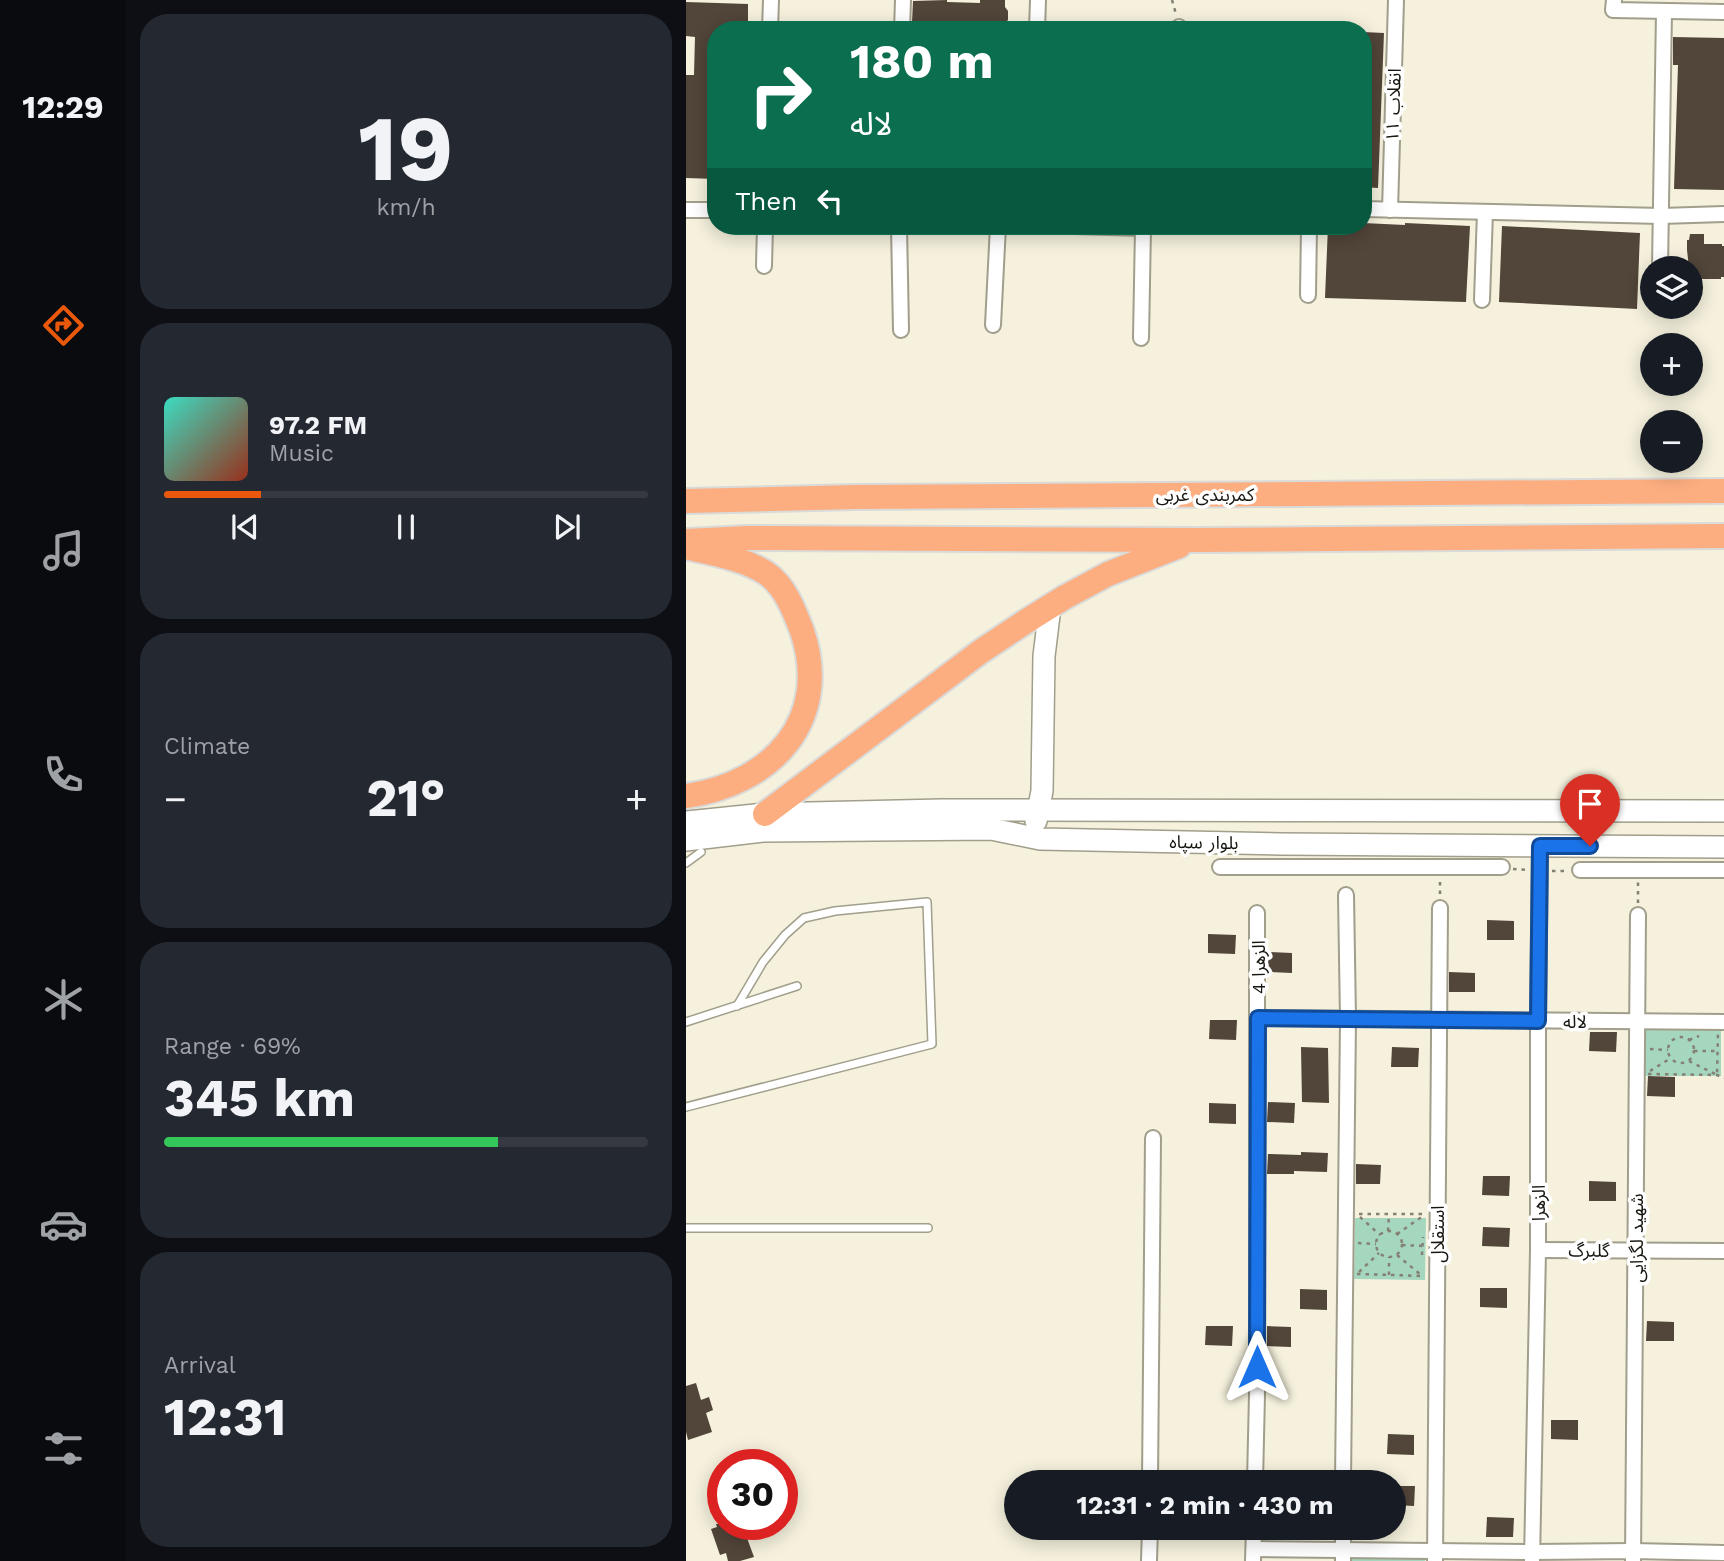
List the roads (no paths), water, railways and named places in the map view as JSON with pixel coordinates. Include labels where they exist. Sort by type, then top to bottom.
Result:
[{"type":"highway","name":"کمربندی غربی","points":[[686,501],[870,497],[1724,491]]},
{"type":"highway","points":[[686,541],[747,538],[1197,540],[1724,536]]},
{"type":"highway","points":[[750,822],[980,652],[1049,607],[1108,574],[1197,540]]},
{"type":"highway","points":[[686,547],[747,564],[766,573],[778,584],[796,614],[804,637],[810,686],[807,707],[800,724],[788,743],[773,758],[725,787],[686,796]]},
{"type":"main road","points":[[1033,839],[1042,791],[1044,656],[1049,607]]},
{"type":"main road","name":"بلوار سپاه","points":[[686,822],[750,822],[942,810],[1724,811]]},
{"type":"main road","name":"بلوار سپاه","points":[[694,846],[750,822],[776,831],[991,829],[1033,839],[1724,847]]},
{"type":"street","points":[[770,21],[771,0]]},
{"type":"street","points":[[902,21],[903,0]]},
{"type":"street","points":[[1037,21],[1038,0]]},
{"type":"street","name":"انقلاب ۱۱","points":[[1390,210],[1396,0]]},
{"type":"street","points":[[1614,5],[1664,11],[1724,12]]},
{"type":"street","points":[[1660,256],[1664,11]]},
{"type":"street","points":[[1372,209],[1661,216],[1724,214]]},
{"type":"street","points":[[686,210],[707,210]]},
{"type":"street","points":[[1482,300],[1485,212]]},
{"type":"street","points":[[764,266],[765,235]]},
{"type":"street","points":[[900,235],[901,330]]},
{"type":"street","points":[[993,325],[998,235]]},
{"type":"street","points":[[1141,338],[1144,235]]},
{"type":"street","points":[[1308,295],[1309,235]]},
{"type":"street","points":[[1390,867],[1391,844]]},
{"type":"street","name":"الزهرا","points":[[1532,1556],[1538,1250],[1540,846]]},
{"type":"street","points":[[1580,870],[1724,870],[1724,855]]},
{"type":"street","points":[[1220,867],[1502,867]]},
{"type":"street","points":[[1343,1470],[1348,1019],[1346,895]]},
{"type":"street","name":"استقلال","points":[[1435,1556],[1430,1278],[1437,1208],[1440,908]]},
{"type":"street","name":"الزهرا 4","points":[[1255,1470],[1258,913]]},
{"type":"street","name":"شهید لگزایی","points":[[1633,1556],[1638,915]]},
{"type":"street","name":"لاله","points":[[1258,1018],[1721,1024]]},
{"type":"street","points":[[1150,1470],[1153,1138]]},
{"type":"street","name":"گلبرگ","points":[[1538,1250],[1724,1251]]},
{"type":"street","points":[[1149,1561],[1150,1540]]},
{"type":"street","points":[[1254,1555],[1633,1556],[1724,1553]]},
{"type":"lane","points":[[686,863],[694,846]]},
{"type":"lane","points":[[686,1107],[932,1044],[927,902],[835,911],[804,918],[785,935],[763,962],[737,1006]]},
{"type":"lane","points":[[686,1022],[797,986]]},
{"type":"lane","points":[[686,1228],[928,1228]]}]
